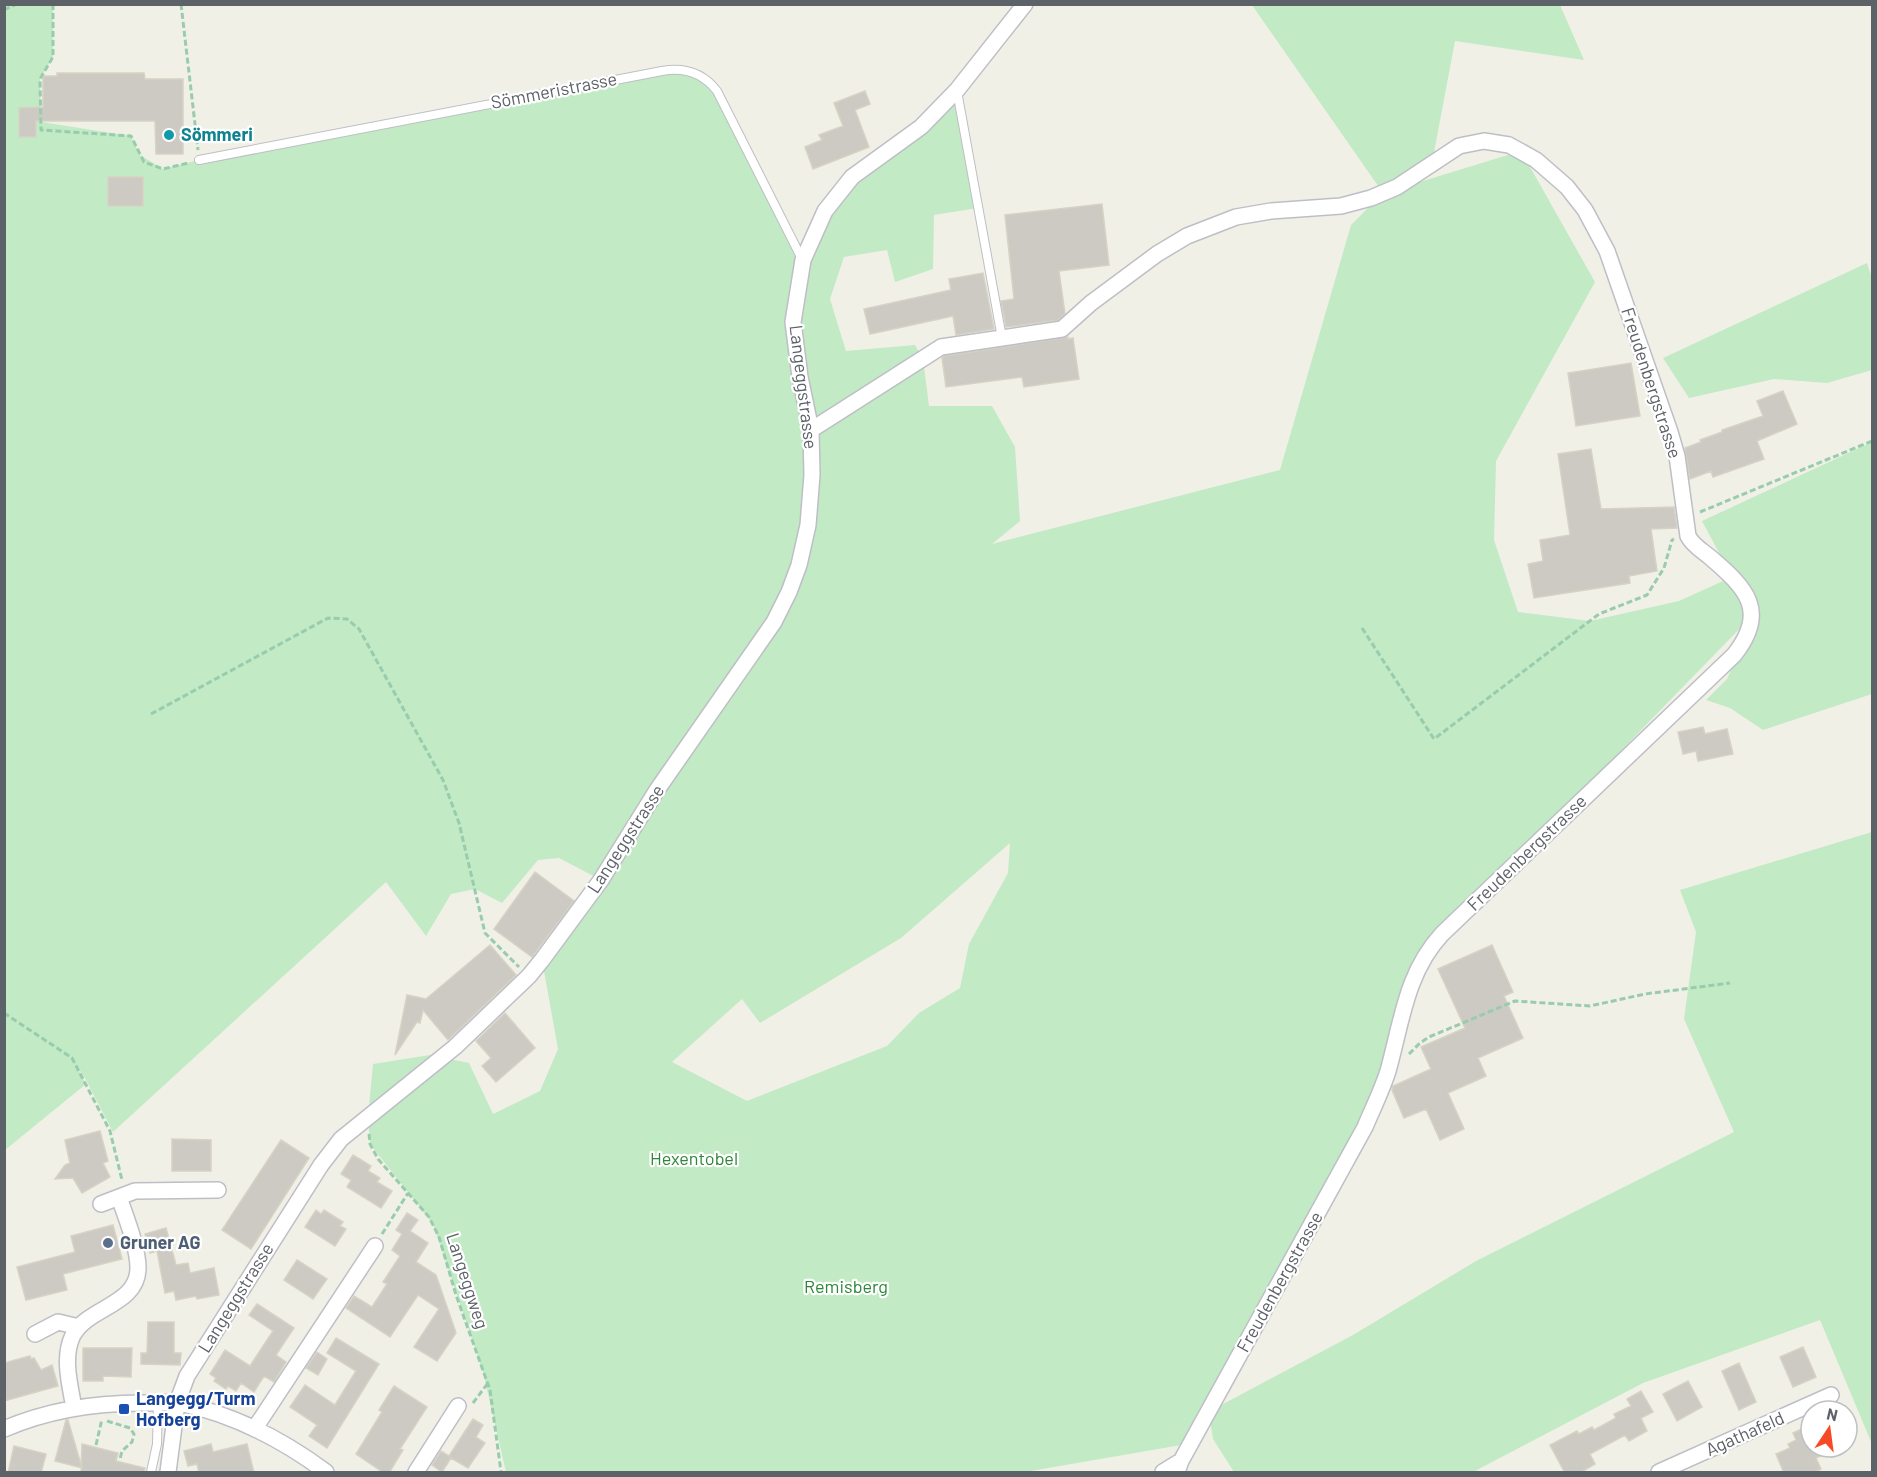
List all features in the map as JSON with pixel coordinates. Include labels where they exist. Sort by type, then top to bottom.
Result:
[{"type":"street","name":"Langeggstrasse","points":[[168,1473],[177,1403],[187,1376],[321,1165],[342,1139],[455,1047],[529,976],[601,880],[657,790],[774,622],[799,565],[808,525],[812,475],[811,430],[800,377],[794,322],[803,260],[825,212],[852,177],[921,127],[957,90],[1025,4]]},
{"type":"street","name":"Freudenbergstrasse","points":[[811,430],[940,347],[1062,329],[1091,303],[1157,254],[1187,236],[1222,222],[1271,211],[1349,205],[1384,193],[1459,146],[1484,141],[1509,145],[1536,160],[1552,173],[1576,198],[1596,228],[1616,276],[1677,456],[1688,536],[1744,590],[1751,617],[1742,645],[1719,670],[1432,945],[1419,964],[1411,983],[1387,1072],[1369,1118],[1179,1467]]},
{"type":"street","points":[[101,1204],[135,1191],[218,1190]]},
{"type":"street","points":[[74,1408],[68,1368],[73,1335],[132,1288],[136,1279],[137,1257],[122,1196]]},
{"type":"street","points":[[255,1428],[375,1246]]},
{"type":"street","points":[[35,1334],[58,1322],[79,1328]]},
{"type":"street","name":"Agathafeld","points":[[1659,1473],[1831,1395]]},
{"type":"street","points":[[4,1429],[26,1420],[74,1408],[100,1413],[158,1403],[177,1403],[255,1428],[309,1460],[326,1473]]},
{"type":"street","points":[[416,1473],[458,1406]]},
{"type":"street","points":[[1163,1473],[1179,1467]]},
{"type":"lane","name":"Sömmeristrasse","points":[[199,160],[662,71],[683,70],[700,75],[717,91],[803,260]]},
{"type":"lane","points":[[957,90],[1002,338]]},
{"type":"lane","points":[[151,1473],[157,1444],[158,1403]]},
{"type":"path","points":[[4,10],[17,4]]},
{"type":"path","points":[[53,4],[53,57],[40,79],[40,130],[131,136],[144,162],[163,169],[199,160],[181,4]]},
{"type":"path","points":[[1684,515],[1695,514],[1872,441]]},
{"type":"path","points":[[1362,628],[1434,739],[1599,614],[1647,595],[1664,568],[1672,540],[1688,536]]},
{"type":"path","points":[[151,714],[328,618],[347,620],[359,629],[443,780],[459,823],[485,933],[529,976]]},
{"type":"path","points":[[1387,1072],[1429,1037],[1515,1001],[1590,1006],[1645,994],[1731,983]]},
{"type":"path","points":[[4,1013],[72,1058],[110,1131],[122,1196]]},
{"type":"path","name":"Langeggweg","points":[[368,1117],[370,1144],[378,1159],[429,1217],[439,1237],[456,1295],[488,1383],[501,1473]]},
{"type":"path","points":[[375,1246],[408,1193]]},
{"type":"path","points":[[458,1406],[472,1405],[488,1383]]},
{"type":"path","points":[[96,1445],[100,1413],[130,1428],[134,1434],[132,1442],[122,1451],[120,1459]]},
{"type":"green space","points":[[4,5],[53,5],[53,57],[40,79],[41,122],[131,136],[140,155],[163,169],[199,160],[663,74],[692,77],[704,83],[714,93],[803,260],[825,211],[957,90],[978,208],[934,215],[933,269],[895,282],[887,250],[844,257],[830,299],[846,351],[915,345],[923,359],[929,406],[992,406],[1015,447],[1020,521],[992,544],[1280,470],[1351,225],[1383,193],[1252,5],[1560,5],[1584,60],[1455,41],[1432,163],[1387,192],[1521,151],[1595,282],[1496,461],[1494,540],[1518,612],[1590,621],[1679,601],[1732,577],[1702,521],[1872,442],[1872,694],[1763,730],[1730,708],[1706,700],[1727,679],[1745,638],[1750,618],[1432,945],[1382,1086],[1210,1411],[1353,1335],[1476,1261],[1734,1132],[1684,1019],[1696,932],[1680,890],[1872,832],[1872,1444],[1859,1413],[1859,1399],[1853,1399],[1820,1320],[1643,1383],[1473,1472],[1234,1472],[1213,1439],[1209,1413],[1187,1444],[1025,1472],[506,1472],[483,1372],[433,1224],[370,1144],[368,1117],[373,1064],[430,1055],[469,1063],[493,1114],[540,1091],[558,1049],[542,960],[601,880],[559,858],[538,860],[502,903],[475,889],[451,894],[426,936],[386,882],[113,1132],[76,1065],[86,1084],[5,1150]],"holes":[[[1010,843],[1008,873],[969,944],[960,988],[919,1013],[887,1046],[747,1101],[672,1062],[742,999],[760,1023],[901,938]]]},
{"type":"green space","points":[[1867,263],[1872,278],[1872,370],[1827,383],[1774,379],[1689,398],[1663,358]]},
{"type":"building","points":[[57,73],[144,73],[145,79],[183,79],[183,154],[156,154],[155,121],[36,121],[36,137],[19,137],[19,108],[43,107],[43,76],[57,76]]},
{"type":"building","points":[[865,91],[870,104],[855,110],[869,147],[813,169],[805,147],[822,140],[819,135],[843,126],[834,103]]},
{"type":"building","points":[[108,177],[143,177],[143,206],[108,206]]},
{"type":"building","points":[[1102,204],[1109,265],[1059,271],[1065,314],[1058,320],[1006,327],[1001,301],[1014,299],[1005,215]]},
{"type":"building","points":[[983,273],[994,329],[956,335],[953,316],[870,334],[864,309],[951,290],[949,279]]},
{"type":"building","points":[[1068,337],[1068,339],[1073,338],[1079,379],[1024,387],[1022,377],[946,387],[942,358],[944,356]]},
{"type":"building","points":[[1631,363],[1640,416],[1576,426],[1568,373]]},
{"type":"building","points":[[1783,391],[1797,424],[1757,441],[1764,459],[1713,477],[1711,471],[1690,479],[1685,448],[1722,430],[1763,416],[1757,401]]},
{"type":"building","points":[[1591,449],[1601,509],[1674,507],[1677,528],[1651,529],[1657,571],[1629,576],[1630,583],[1534,598],[1528,564],[1543,561],[1540,540],[1570,535],[1558,454]]},
{"type":"building","points":[[1703,727],[1705,734],[1727,729],[1733,754],[1698,761],[1696,751],[1683,754],[1678,732]]},
{"type":"building","points":[[535,872],[574,901],[532,957],[494,929]]},
{"type":"building","points":[[490,945],[516,975],[448,1040],[423,1010],[420,1023],[417,1022],[395,1055],[407,995],[426,999]]},
{"type":"building","points":[[1492,945],[1513,992],[1504,996],[1523,1038],[1478,1058],[1486,1076],[1448,1093],[1464,1129],[1440,1140],[1426,1109],[1404,1118],[1392,1090],[1393,1086],[1431,1069],[1421,1047],[1465,1028],[1438,969]]},
{"type":"building","points":[[505,1013],[535,1048],[496,1082],[482,1066],[491,1058],[476,1041]]},
{"type":"building","points":[[100,1131],[108,1161],[103,1163],[110,1177],[82,1193],[73,1178],[55,1179],[65,1165],[70,1163],[65,1140]]},
{"type":"building","points":[[172,1139],[211,1140],[211,1171],[172,1171]]},
{"type":"building","points":[[281,1140],[309,1158],[251,1249],[222,1230]]},
{"type":"building","points":[[353,1155],[371,1166],[368,1171],[380,1178],[377,1182],[392,1191],[381,1208],[347,1187],[351,1180],[341,1174]]},
{"type":"building","points":[[316,1210],[321,1214],[324,1210],[343,1222],[340,1226],[346,1229],[335,1246],[305,1227]]},
{"type":"building","points":[[407,1213],[418,1220],[410,1231],[428,1243],[416,1262],[436,1275],[456,1333],[437,1361],[414,1347],[439,1309],[418,1295],[390,1337],[346,1308],[354,1296],[372,1307],[387,1284],[383,1282],[400,1256],[392,1250],[402,1234],[396,1230]]},
{"type":"building","points":[[113,1225],[122,1259],[63,1274],[67,1290],[26,1300],[17,1267],[75,1252],[71,1236]]},
{"type":"building","points":[[166,1228],[176,1265],[188,1263],[190,1273],[214,1268],[219,1295],[176,1300],[174,1291],[165,1293],[157,1251],[150,1253],[145,1234]]},
{"type":"building","points":[[297,1260],[327,1279],[313,1299],[284,1280]]},
{"type":"building","points":[[257,1304],[294,1328],[276,1355],[286,1362],[274,1382],[264,1376],[254,1392],[241,1383],[236,1391],[228,1386],[226,1389],[214,1381],[216,1378],[210,1374],[225,1350],[250,1366],[273,1331],[249,1315]]},
{"type":"building","points":[[148,1322],[174,1322],[174,1353],[181,1353],[180,1365],[141,1364],[141,1353],[147,1353]]},
{"type":"building","points":[[336,1338],[379,1364],[327,1448],[309,1436],[317,1425],[290,1407],[305,1385],[335,1405],[356,1371],[327,1353]]},
{"type":"building","points":[[1803,1347],[1816,1377],[1793,1387],[1780,1357]]},
{"type":"building","points":[[83,1348],[132,1348],[131,1377],[103,1376],[103,1381],[83,1381]]},
{"type":"building","points":[[317,1352],[327,1359],[318,1375],[306,1368]]},
{"type":"building","points":[[30,1356],[31,1359],[34,1358],[41,1370],[52,1365],[58,1386],[4,1401],[4,1363]]},
{"type":"building","points":[[1739,1363],[1756,1402],[1739,1410],[1722,1371]]},
{"type":"building","points":[[1688,1381],[1702,1407],[1677,1421],[1663,1394]]},
{"type":"building","points":[[394,1386],[427,1407],[400,1449],[403,1450],[389,1473],[384,1473],[356,1454],[382,1412],[379,1410]]},
{"type":"building","points":[[1641,1391],[1653,1412],[1641,1418],[1647,1431],[1629,1441],[1625,1435],[1590,1454],[1595,1464],[1580,1473],[1565,1473],[1550,1445],[1577,1431],[1579,1434],[1592,1427],[1594,1430],[1616,1418],[1614,1414],[1631,1406],[1627,1399]]},
{"type":"building","points":[[473,1419],[483,1425],[476,1437],[485,1443],[468,1468],[451,1458],[442,1472],[432,1465],[441,1451],[449,1456]]},
{"type":"building","points":[[66,1420],[68,1420],[82,1468],[55,1461]]},
{"type":"building","points":[[1799,1430],[1799,1459],[1816,1459],[1821,1469],[1813,1473],[1784,1473],[1776,1454],[1790,1448],[1788,1444],[1796,1440],[1793,1433]]},
{"type":"building","points":[[82,1444],[118,1453],[116,1461],[145,1468],[144,1473],[81,1473]]},
{"type":"building","points":[[211,1444],[213,1452],[247,1444],[254,1473],[199,1473],[197,1464],[188,1466],[184,1451]]},
{"type":"building","points":[[14,1446],[46,1454],[41,1473],[8,1473]]},
{"type":"place","name":"Sömmeri","points":[[169,135]]},
{"type":"place","name":"Gruner AG","points":[[108,1243]]},
{"type":"place","name":"Langegg/Turm Hofberg","points":[[124,1409]]},
{"type":"park label","name":"Hexentobel","points":[[694,1159]]},
{"type":"park label","name":"Remisberg","points":[[846,1287]]}]
